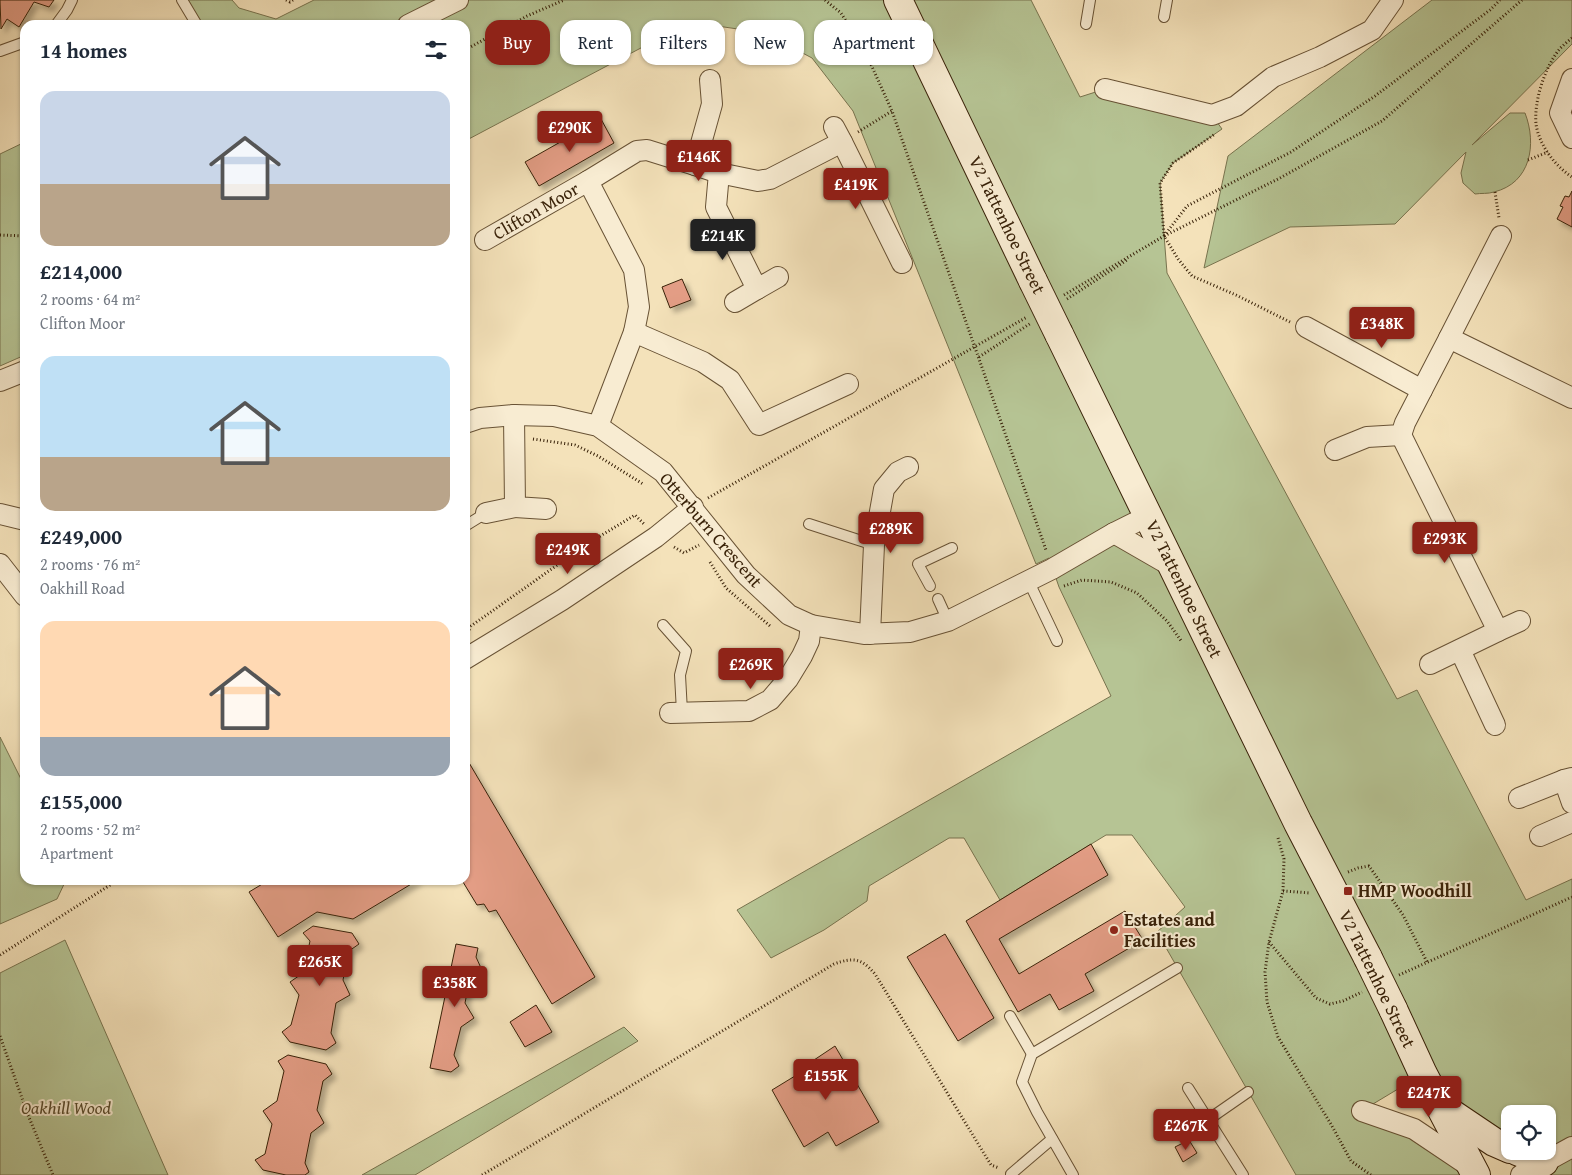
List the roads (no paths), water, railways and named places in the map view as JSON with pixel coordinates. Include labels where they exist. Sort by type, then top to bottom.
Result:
[{"type":"street","points":[[418,20],[458,0]]},
{"type":"street","name":"V2 Tattenhoe Street","points":[[898,0],[1298,823],[1475,1172]]},
{"type":"street","points":[[1105,88],[1212,115],[1236,106],[1273,77],[1372,30],[1393,0]]},
{"type":"street","points":[[1572,79],[1560,113],[1572,138]]},
{"type":"street","points":[[695,165],[712,104],[710,80]]},
{"type":"street","name":"Clifton Moor","points":[[484,240],[637,151],[647,150],[719,173],[758,181],[770,179],[838,135],[902,263]]},
{"type":"street","points":[[719,173],[716,207],[757,289]]},
{"type":"street","name":"Clifton Moor","points":[[588,181],[634,270],[639,308],[634,332],[598,426]]},
{"type":"street","points":[[1498,631],[1402,435],[1405,423],[1501,236]]},
{"type":"street","points":[[735,302],[778,277]]},
{"type":"street","points":[[1306,328],[1422,390]]},
{"type":"street","points":[[634,332],[703,362],[730,380],[759,425],[848,384]]},
{"type":"street","points":[[1449,338],[1572,398]]},
{"type":"street","points":[[0,381],[20,373]]},
{"type":"street","points":[[514,415],[515,507]]},
{"type":"street","name":"Otterburn Crescent","points":[[470,421],[480,418],[514,415],[554,416],[598,426],[663,472],[746,575],[789,615],[811,625],[870,634],[910,632],[948,620],[1052,569],[1114,533],[1148,516]]},
{"type":"street","points":[[1335,450],[1368,437],[1402,435]]},
{"type":"street","points":[[870,634],[874,545],[884,489],[898,472],[908,467]]},
{"type":"street","points":[[486,513],[515,507],[546,509]]},
{"type":"street","points":[[470,656],[570,595],[656,537],[692,507]]},
{"type":"street","points":[[0,514],[20,519]]},
{"type":"street","points":[[1114,533],[1173,567]]},
{"type":"street","points":[[0,564],[20,590]]},
{"type":"street","points":[[1430,664],[1520,621]]},
{"type":"street","points":[[676,712],[749,711],[770,700],[788,679],[802,656],[809,641],[811,625]]},
{"type":"street","points":[[1460,650],[1495,725]]},
{"type":"street","points":[[1520,798],[1568,779],[1572,803]]},
{"type":"street","points":[[1540,836],[1572,822]]},
{"type":"street","points":[[1440,1106],[1494,1142],[1501,1145]]},
{"type":"street","points":[[1362,1111],[1414,1130],[1475,1172]]},
{"type":"street","points":[[1532,1169],[1572,1147]]},
{"type":"lane","points":[[60,20],[72,0]]},
{"type":"lane","points":[[182,0],[194,20]]},
{"type":"lane","points":[[1086,24],[1090,0]]},
{"type":"lane","points":[[1164,17],[1167,0]]},
{"type":"lane","points":[[0,51],[20,44]]},
{"type":"lane","points":[[470,523],[486,513]]},
{"type":"lane","points":[[809,524],[874,545]]},
{"type":"lane","points":[[930,586],[918,564],[952,548]]},
{"type":"lane","points":[[1028,580],[1057,640]]},
{"type":"lane","points":[[938,599],[948,620]]},
{"type":"lane","points":[[664,624],[686,651],[680,675],[676,712]]},
{"type":"lane","points":[[1073,1175],[1022,1082],[1032,1054],[1177,968]]},
{"type":"lane","points":[[1010,1016],[1032,1054]]},
{"type":"lane","points":[[1188,1088],[1243,1175]]},
{"type":"lane","points":[[1209,1119],[1248,1092]]},
{"type":"lane","points":[[1011,1174],[1052,1139]]},
{"type":"place","name":"HMP Woodhill","points":[[1348,891]]},
{"type":"place","name":"Estates and Facilities","points":[[1114,930]]},
{"type":"park label","name":"Oakhill Wood","points":[[66,1108]]}]
